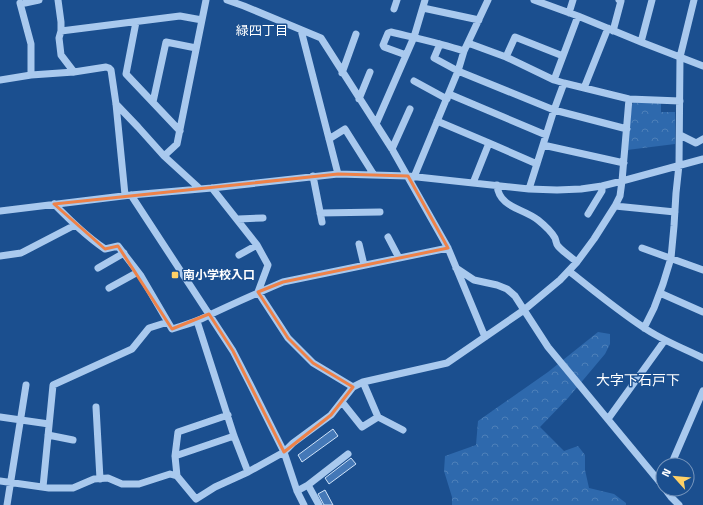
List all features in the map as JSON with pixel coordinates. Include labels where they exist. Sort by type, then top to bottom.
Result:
[{"type":"street","points":[[31,75],[31,44],[23,3],[39,0]]},
{"type":"street","points":[[58,0],[61,22],[59,38],[60,55],[74,72]]},
{"type":"street","points":[[164,156],[177,144],[206,0]]},
{"type":"street","points":[[227,0],[321,38],[342,73],[411,177],[448,248],[485,337]]},
{"type":"street","points":[[394,9],[397,0]]},
{"type":"street","points":[[376,124],[414,37],[425,0]]},
{"type":"street","points":[[411,177],[438,121],[458,71],[464,51],[488,0]]},
{"type":"street","points":[[534,0],[703,66]]},
{"type":"street","points":[[569,13],[573,0]]},
{"type":"street","points":[[584,88],[611,30],[621,1],[618,0]]},
{"type":"street","points":[[641,42],[652,0]]},
{"type":"street","points":[[644,328],[654,308],[671,258],[679,165],[680,57],[694,0]]},
{"type":"street","points":[[423,8],[478,20]]},
{"type":"street","points":[[61,31],[180,16],[202,20]]},
{"type":"street","points":[[554,80],[578,16]]},
{"type":"street","points":[[136,22],[126,74],[180,130]]},
{"type":"street","points":[[301,30],[338,174]]},
{"type":"street","points":[[406,55],[384,47],[383,45],[388,33],[391,32],[414,37],[464,51]]},
{"type":"street","points":[[342,73],[356,34]]},
{"type":"street","points":[[506,57],[515,36],[563,56]]},
{"type":"street","points":[[153,102],[166,42],[196,48]]},
{"type":"street","points":[[468,43],[506,57],[554,80],[564,83],[629,99],[680,101]]},
{"type":"street","points":[[440,44],[434,58],[458,71],[554,110],[627,129]]},
{"type":"street","points":[[0,80],[106,67],[111,70],[128,195],[210,314],[233,351],[284,452],[297,491],[304,505]]},
{"type":"street","points":[[359,99],[370,72]]},
{"type":"street","points":[[414,80],[448,97],[546,135]]},
{"type":"street","points":[[530,189],[554,110],[564,83]]},
{"type":"street","points":[[228,415],[178,432],[175,456],[177,476],[197,502],[215,487],[248,472],[284,452],[293,443],[331,415],[353,388],[363,382],[447,363],[524,310],[578,262],[620,196],[629,99]]},
{"type":"street","points":[[116,104],[164,156],[199,188]]},
{"type":"street","points":[[392,148],[410,109]]},
{"type":"street","points":[[438,121],[537,164]]},
{"type":"street","points":[[329,139],[345,129],[374,175]]},
{"type":"street","points":[[680,135],[696,144],[703,140]]},
{"type":"street","points":[[473,183],[489,144]]},
{"type":"street","points":[[543,145],[624,163]]},
{"type":"street","points":[[0,211],[128,195],[212,188],[338,174],[411,177],[530,189],[581,189],[602,186],[703,159]]},
{"type":"street","points":[[313,176],[322,222]]},
{"type":"street","points":[[498,185],[498,193],[502,198],[511,206],[536,219],[547,228],[555,238],[557,246],[578,262]]},
{"type":"street","points":[[588,214],[602,191],[602,186]]},
{"type":"street","points":[[212,188],[257,244],[268,265],[258,292]]},
{"type":"street","points":[[54,204],[94,242],[105,249],[118,246],[138,272],[172,329],[197,320],[283,282],[448,248]]},
{"type":"street","points":[[615,206],[675,212]]},
{"type":"street","points":[[320,213],[380,212]]},
{"type":"street","points":[[238,219],[263,218]]},
{"type":"street","points":[[0,256],[21,253],[75,225]]},
{"type":"street","points":[[388,237],[399,258]]},
{"type":"street","points":[[239,255],[257,244]]},
{"type":"street","points":[[359,244],[364,265]]},
{"type":"street","points":[[642,248],[703,269]]},
{"type":"street","points":[[98,268],[124,253]]},
{"type":"street","points":[[456,268],[474,280],[497,285],[507,289],[515,296],[548,347],[655,476]]},
{"type":"street","points":[[569,271],[604,300],[644,328],[703,358]]},
{"type":"street","points":[[109,288],[138,272]]},
{"type":"street","points":[[258,292],[288,338],[314,363],[353,388]]},
{"type":"street","points":[[660,292],[703,312]]},
{"type":"street","points":[[197,320],[234,436],[248,472]]},
{"type":"street","points":[[43,487],[54,385],[132,349],[150,328],[168,322]]},
{"type":"street","points":[[608,419],[665,340]]},
{"type":"street","points":[[363,382],[378,417],[403,430]]},
{"type":"street","points":[[7,505],[26,385]]},
{"type":"street","points":[[674,457],[703,391]]},
{"type":"street","points":[[342,402],[362,427],[378,417]]},
{"type":"street","points":[[96,406],[100,479]]},
{"type":"street","points":[[0,417],[50,424]]},
{"type":"street","points":[[48,435],[74,440]]},
{"type":"street","points":[[175,456],[234,436]]},
{"type":"street","points":[[297,491],[308,485],[348,454]]},
{"type":"street","points":[[0,481],[49,488],[73,488],[94,479],[108,478],[122,484],[139,484],[170,474],[177,476]]},
{"type":"street","points":[[308,485],[319,505]]},
{"type":"street","points":[[671,497],[680,505]]},
{"type":"highlighted area","points":[[338,174],[408,176],[448,248],[283,282],[258,292],[288,338],[313,363],[353,387],[331,415],[284,452],[233,351],[209,314],[172,329],[118,246],[105,249],[54,204]]},
{"type":"green space","points":[[634,102],[661,103],[661,112],[675,112],[675,144],[627,150],[632,105]]},
{"type":"green space","points":[[598,332],[610,334],[610,344],[605,354],[568,398],[540,427],[564,451],[578,446],[585,455],[585,470],[589,488],[614,494],[626,503],[626,505],[452,505],[452,497],[444,471],[445,456],[476,445],[478,421],[548,372]]},
{"type":"building","points":[[333,429],[338,436],[302,462],[298,455]]},
{"type":"building","points":[[351,458],[356,464],[329,484],[325,478]]},
{"type":"building","points":[[325,490],[333,505],[324,505],[318,494]]},
{"type":"place","name":"南小学校入口","points":[[175,275]]},
{"type":"district","name":"緑四丁目","points":[[262,30]]},
{"type":"district","name":"大字下石戸下","points":[[638,380]]}]
